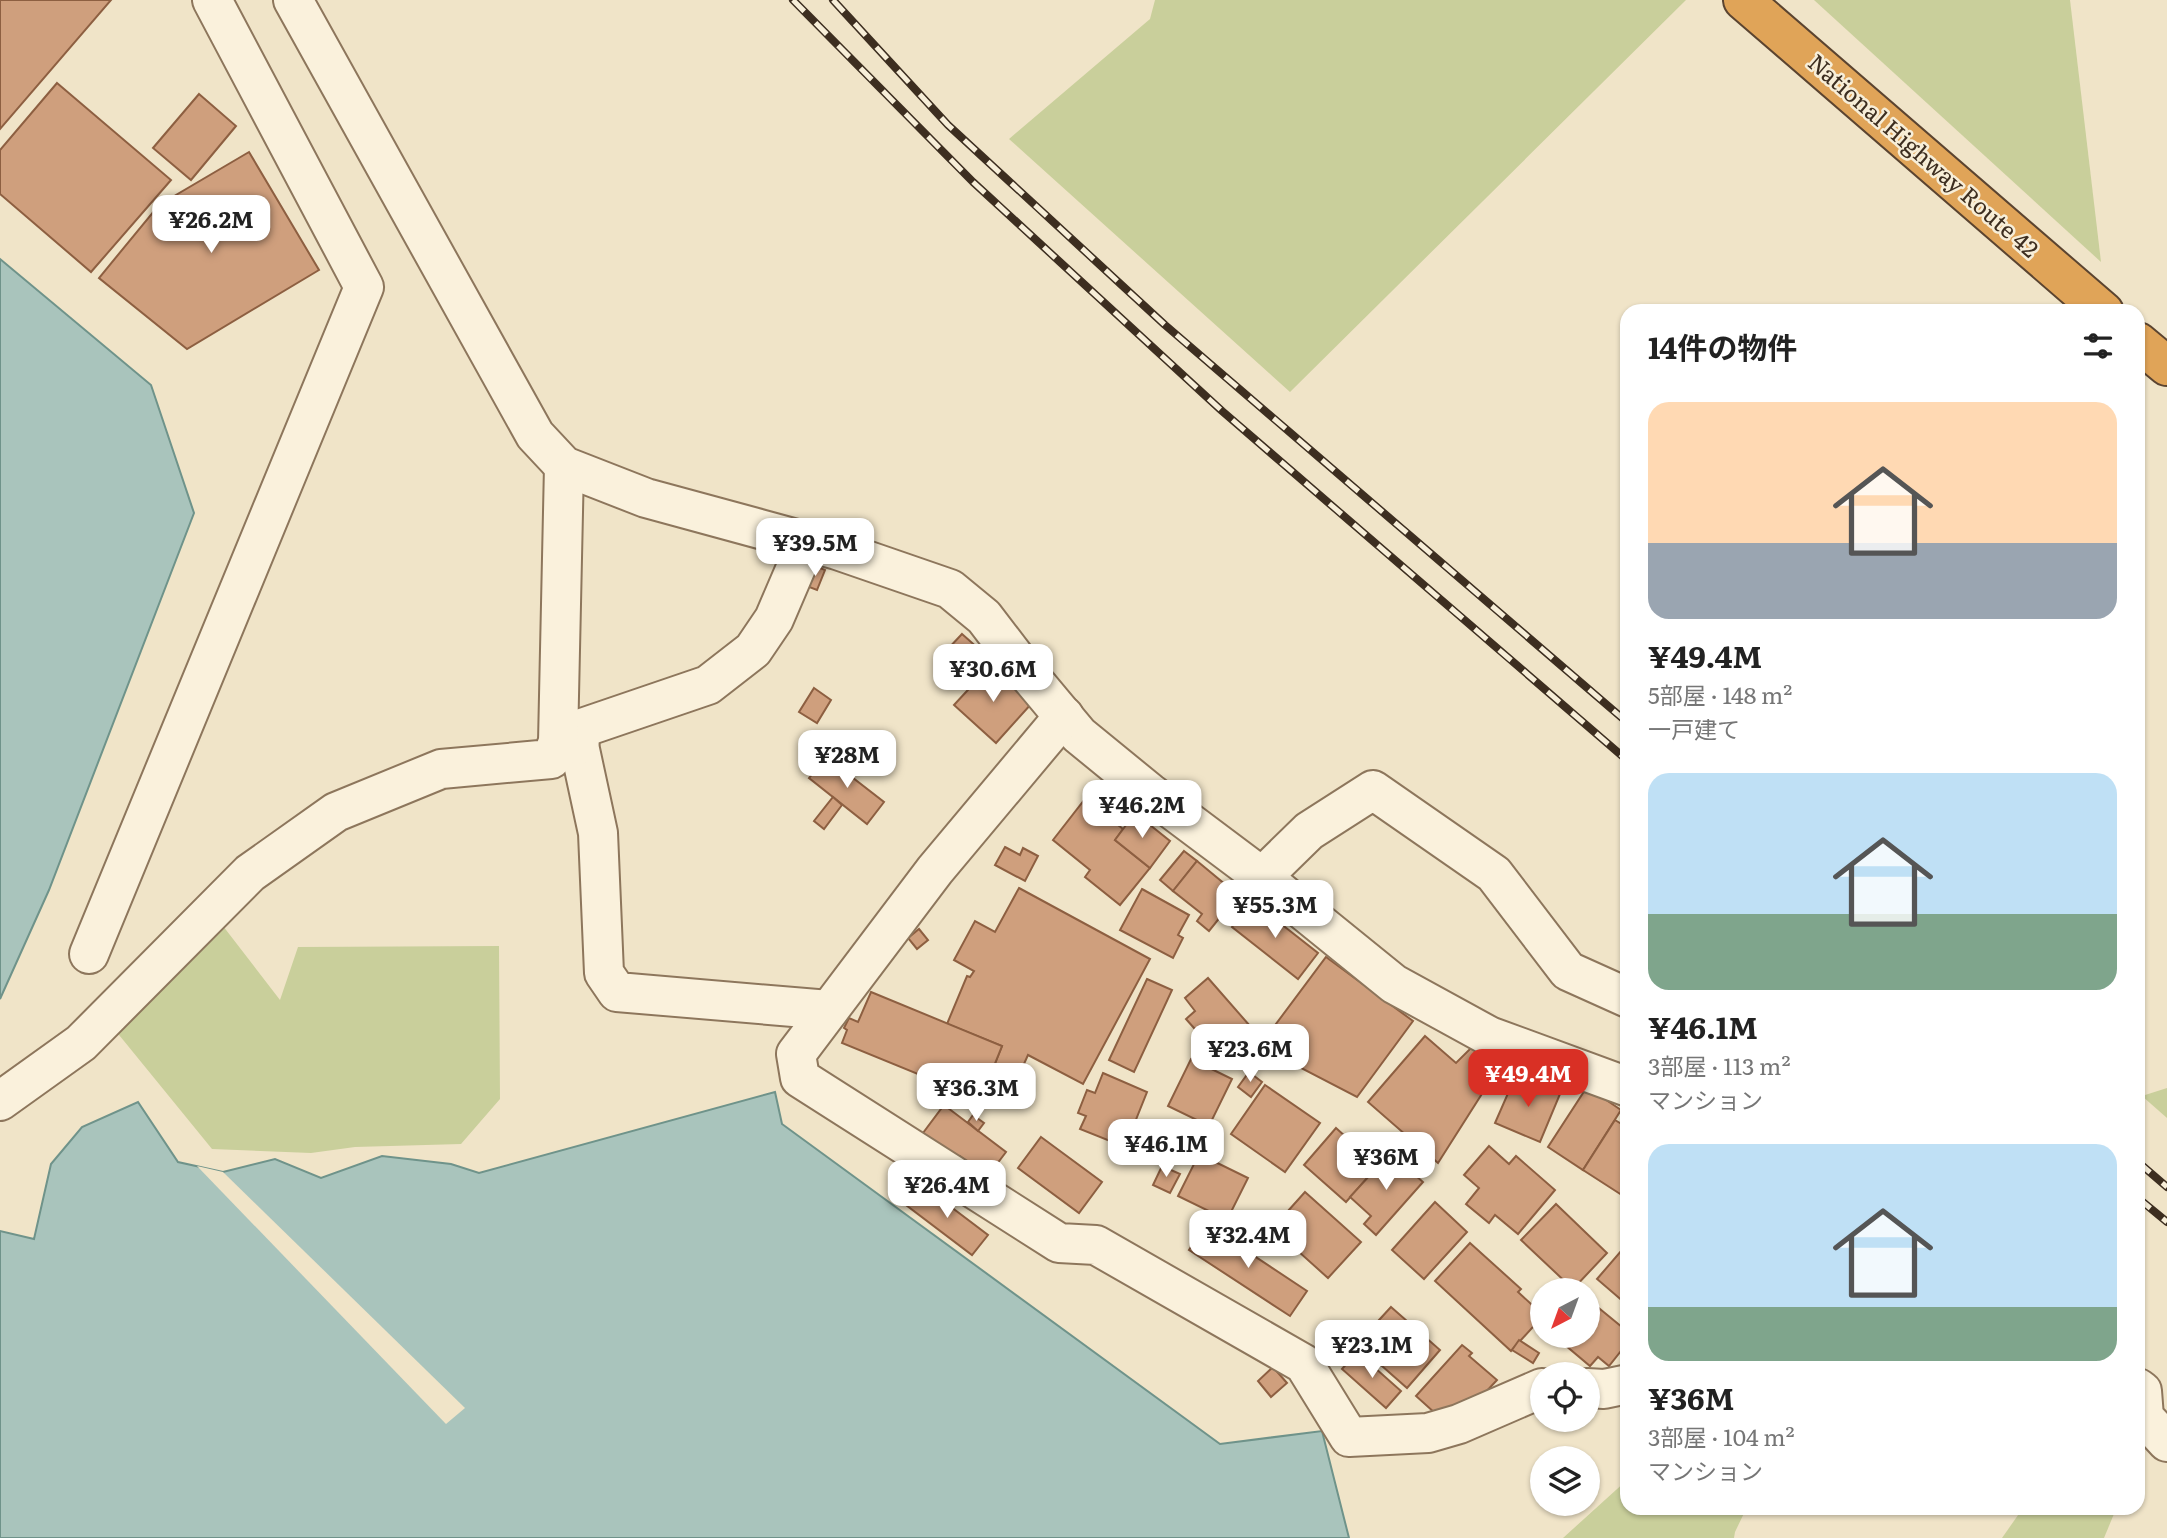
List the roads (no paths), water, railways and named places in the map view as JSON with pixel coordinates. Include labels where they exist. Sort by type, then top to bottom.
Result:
[{"type":"highway","name":"National Highway Route 42","points":[[1743,0],[2095,304]]},
{"type":"highway","points":[[2145,348],[2167,366]]},
{"type":"street","points":[[89,954],[364,287],[212,0]]},
{"type":"street","points":[[293,0],[535,435],[564,466],[646,498],[807,542],[950,589],[984,617],[1079,735],[1394,984],[1489,1035],[1620,1084]]},
{"type":"street","points":[[564,466],[562,635],[568,743],[598,833],[604,973],[617,992],[829,1010]]},
{"type":"street","points":[[0,1101],[81,1043],[250,873],[336,812],[441,769],[551,759],[582,729],[708,685],[753,650],[774,619],[807,542]]},
{"type":"street","points":[[1064,716],[935,870],[796,1054],[800,1077],[1059,1243],[1096,1245],[1304,1364],[1349,1437],[1428,1433],[1459,1424],[1530,1393]]},
{"type":"street","points":[[1262,877],[1309,831],[1374,790],[1494,874],[1568,971],[1620,994]]},
{"type":"street","points":[[1600,1389],[1620,1386]]},
{"type":"street","points":[[2145,1412],[2149,1394]]},
{"type":"street","points":[[2145,1418],[2167,1442]]},
{"type":"water","points":[[0,259],[151,385],[194,513],[49,890],[0,999]]},
{"type":"water","points":[[775,1092],[782,1124],[1220,1444],[1322,1431],[1349,1538],[0,1538],[0,1231],[34,1239],[51,1164],[82,1127],[138,1102],[178,1162],[223,1172],[275,1159],[321,1178],[382,1156],[451,1164],[479,1173]]},
{"type":"railway","points":[[793,0],[973,182],[1222,411],[1620,754]]},
{"type":"railway","points":[[833,0],[948,125],[1165,325],[1620,716]]},
{"type":"railway","points":[[2145,1168],[2167,1187]]},
{"type":"railway","points":[[2145,1204],[2167,1222]]}]
